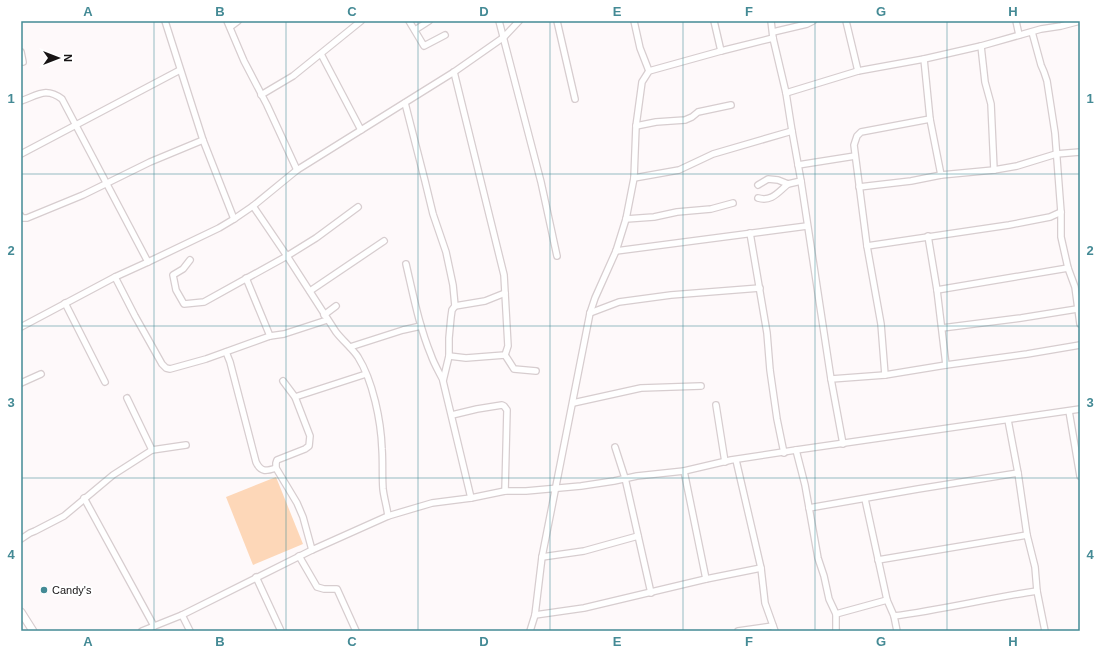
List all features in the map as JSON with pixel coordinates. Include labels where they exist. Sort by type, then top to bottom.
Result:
[{"type":"street","points":[[165,21],[203,140],[234,219]]},
{"type":"street","points":[[227,21],[244,61],[297,170]]},
{"type":"street","points":[[230,27],[238,21]]},
{"type":"street","points":[[261,94],[293,76],[361,21]]},
{"type":"street","points":[[409,21],[424,46],[445,35]]},
{"type":"street","points":[[415,30],[429,21]]},
{"type":"street","points":[[499,21],[542,182],[557,256]]},
{"type":"street","points":[[21,327],[115,277],[219,228],[234,219],[253,206],[297,170],[454,72],[504,37],[519,21]]},
{"type":"street","points":[[557,21],[575,99]]},
{"type":"street","points":[[634,21],[640,48],[649,71]]},
{"type":"street","points":[[714,21],[721,51]]},
{"type":"street","points":[[772,21],[773,35],[786,93],[801,181],[831,379],[843,444]]},
{"type":"street","points":[[530,631],[535,615],[542,557],[590,313],[616,251],[626,219],[634,178],[636,126],[642,82],[649,71],[721,51],[808,24],[813,21]]},
{"type":"street","points":[[846,21],[858,71]]},
{"type":"street","points":[[1016,21],[1019,36]]},
{"type":"street","points":[[786,93],[858,71],[924,59],[1019,36],[1041,28],[1061,26],[1080,21]]},
{"type":"street","points":[[1032,32],[1047,81],[1055,133],[1061,212],[1061,237],[1068,268],[1077,286],[1077,309],[1080,324]]},
{"type":"street","points":[[981,46],[985,82],[991,104],[994,170]]},
{"type":"street","points":[[21,52],[23,62],[21,62]]},
{"type":"street","points":[[321,54],[361,130]]},
{"type":"street","points":[[924,59],[930,119],[941,175]]},
{"type":"street","points":[[21,154],[77,126],[180,70]]},
{"type":"street","points":[[454,72],[504,275],[508,346],[505,355]]},
{"type":"street","points":[[21,101],[49,92],[62,99],[148,262]]},
{"type":"street","points":[[405,104],[433,214],[446,252],[453,285],[455,306],[452,310],[449,356],[443,381]]},
{"type":"street","points":[[636,126],[656,122],[685,120],[698,112],[731,105]]},
{"type":"street","points":[[886,375],[881,324],[867,246],[854,145],[857,136],[861,132],[930,119]]},
{"type":"street","points":[[634,178],[679,170],[713,154],[792,131]]},
{"type":"street","points":[[21,216],[22,218],[27,218],[83,195],[150,162],[203,140]]},
{"type":"street","points":[[859,187],[941,175],[994,170],[1017,166],[1056,154],[1080,152]]},
{"type":"street","points":[[798,165],[855,156]]},
{"type":"street","points":[[758,185],[768,179],[778,180],[788,184]]},
{"type":"street","points":[[758,198],[764,200],[772,197],[788,184],[801,181]]},
{"type":"street","points":[[626,219],[654,217],[677,212],[711,209],[733,203]]},
{"type":"street","points":[[253,206],[310,291],[327,320],[358,358],[366,374],[377,407],[382,448],[383,489],[388,516]]},
{"type":"street","points":[[190,260],[183,269],[173,275],[176,290],[184,304],[204,302],[287,256],[316,238],[358,207]]},
{"type":"street","points":[[867,246],[1010,225],[1050,217],[1061,212]]},
{"type":"street","points":[[616,251],[807,226]]},
{"type":"street","points":[[750,234],[767,333],[777,419],[784,453]]},
{"type":"street","points":[[928,236],[937,290],[946,365]]},
{"type":"street","points":[[310,291],[384,241]]},
{"type":"street","points":[[406,264],[421,326],[430,354],[443,381],[471,498]]},
{"type":"street","points":[[937,290],[1068,268]]},
{"type":"street","points":[[115,277],[162,364],[166,368],[170,369],[206,359],[270,336],[284,334],[327,320]]},
{"type":"street","points":[[246,278],[270,336]]},
{"type":"street","points":[[590,313],[619,302],[671,295],[760,288]]},
{"type":"street","points":[[455,306],[485,301],[505,293]]},
{"type":"street","points":[[65,304],[105,382]]},
{"type":"street","points":[[324,315],[336,306]]},
{"type":"street","points":[[942,328],[1077,309]]},
{"type":"street","points":[[350,347],[403,330],[421,326]]},
{"type":"street","points":[[831,379],[886,375],[1080,345]]},
{"type":"street","points":[[226,352],[258,467],[267,471],[276,468]]},
{"type":"street","points":[[449,356],[466,358],[505,355]]},
{"type":"street","points":[[505,355],[514,369],[536,371]]},
{"type":"street","points":[[21,383],[41,374]]},
{"type":"street","points":[[295,397],[366,374]]},
{"type":"street","points":[[283,381],[295,397],[310,436],[308,446],[305,449],[277,460],[276,468],[297,503],[312,550]]},
{"type":"street","points":[[573,403],[641,388],[701,386]]},
{"type":"street","points":[[127,398],[152,450]]},
{"type":"street","points":[[452,415],[502,405],[506,408],[505,491]]},
{"type":"street","points":[[716,405],[725,462]]},
{"type":"street","points":[[142,631],[182,615],[299,556],[388,516],[432,503],[471,498],[505,491],[555,489],[684,471],[725,462],[796,450],[1080,409]]},
{"type":"street","points":[[1069,411],[1080,476]]},
{"type":"street","points":[[1008,420],[1018,473],[1027,535],[1035,567],[1037,591],[1045,631]]},
{"type":"street","points":[[21,539],[64,516],[113,475],[152,450],[186,445]]},
{"type":"street","points":[[615,446],[626,478],[651,592]]},
{"type":"street","points":[[796,450],[805,486],[818,558],[829,599],[836,614],[836,631]]},
{"type":"street","points":[[736,460],[761,568],[765,603],[774,629],[738,631]]},
{"type":"street","points":[[684,471],[706,579]]},
{"type":"street","points":[[809,508],[1018,473]]},
{"type":"street","points":[[84,498],[154,626]]},
{"type":"street","points":[[865,499],[887,600],[894,616],[897,631]]},
{"type":"street","points":[[878,560],[1027,535]]},
{"type":"street","points":[[542,557],[584,551],[638,536]]},
{"type":"street","points":[[299,556],[317,586],[324,589],[337,589],[356,631]]},
{"type":"street","points":[[535,615],[584,608],[706,579],[761,568]]},
{"type":"street","points":[[256,577],[281,631]]},
{"type":"street","points":[[894,616],[924,612],[1037,591]]},
{"type":"street","points":[[836,614],[887,600]]},
{"type":"street","points":[[21,612],[33,631]]},
{"type":"street","points":[[182,615],[190,631]]},
{"type":"shaded area","points":[[276,477],[303,544],[253,565],[226,497]]},
{"type":"place","name":"Candy's","points":[[44,590]]}]
